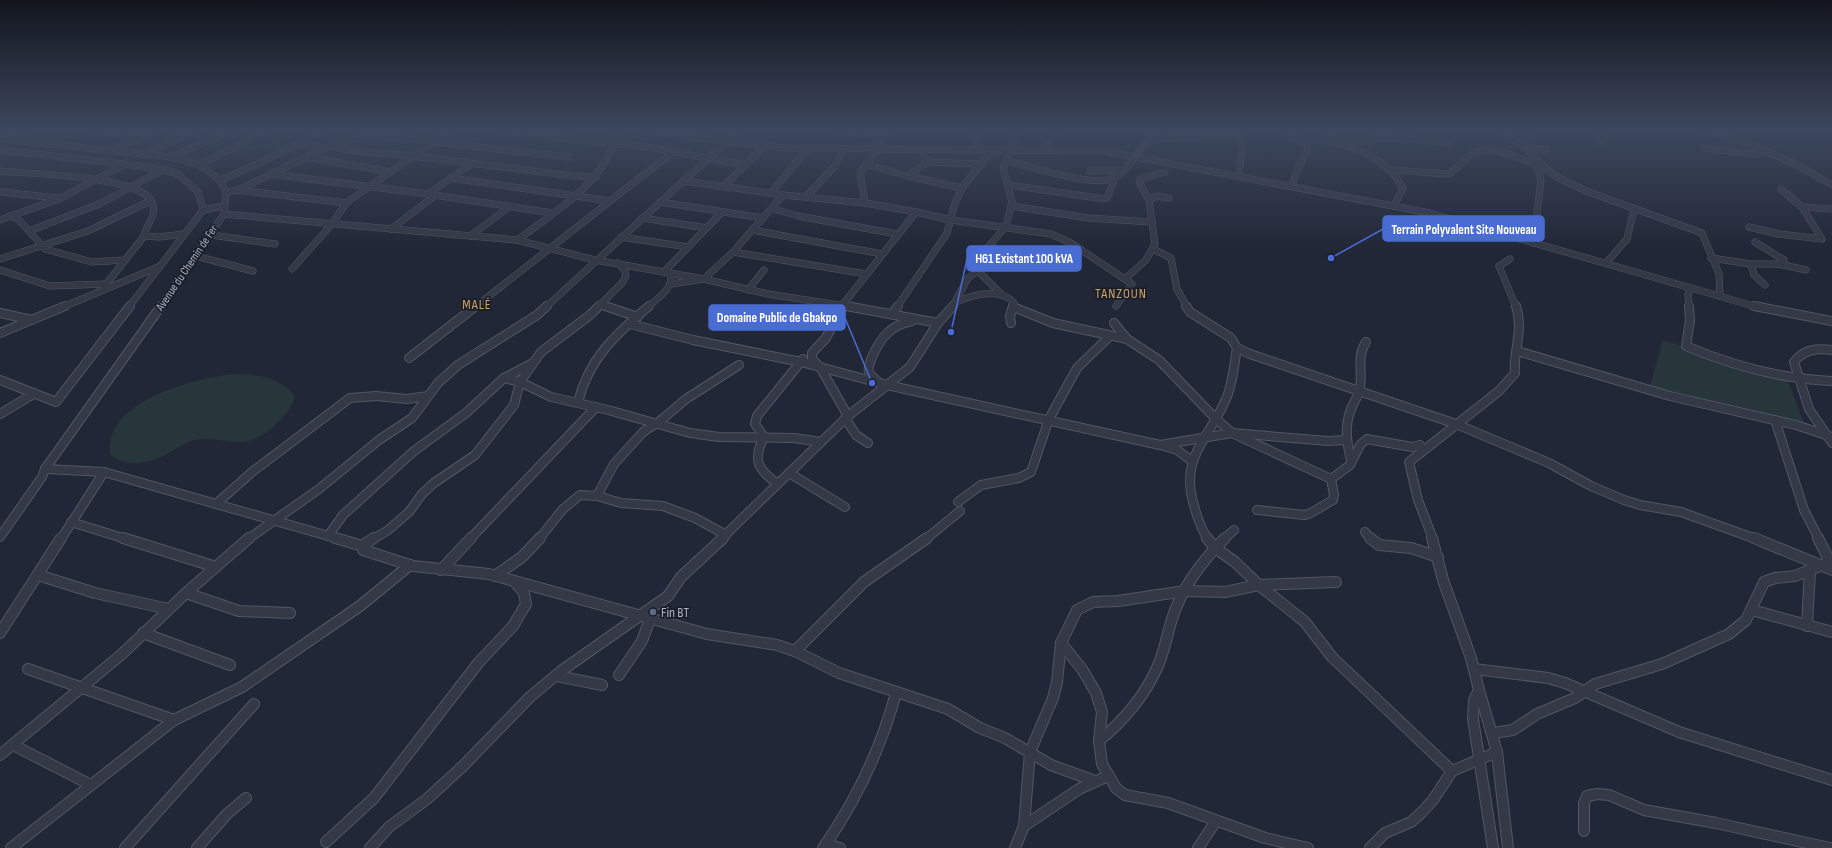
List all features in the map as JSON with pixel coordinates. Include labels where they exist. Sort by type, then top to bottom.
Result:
[{"type":"street","points":[[0,171],[97,180],[143,192],[148,196],[154,216],[144,236],[100,293]]},
{"type":"street","points":[[0,220],[61,198],[113,171]]},
{"type":"street","points":[[29,231],[77,214],[161,171]]},
{"type":"street","name":"Avenue du Chemin de Fer","points":[[35,393],[56,402],[203,210],[198,192],[179,175],[168,171]]},
{"type":"street","points":[[210,171],[220,180],[226,192],[238,190],[346,203]]},
{"type":"street","points":[[220,180],[244,171]]},
{"type":"street","points":[[238,190],[277,171]]},
{"type":"street","points":[[382,171],[390,172]]},
{"type":"street","points":[[428,194],[462,171]]},
{"type":"street","points":[[527,171],[596,177]]},
{"type":"street","points":[[516,240],[574,196],[596,177],[600,171]]},
{"type":"street","points":[[408,358],[649,171]]},
{"type":"street","points":[[0,755],[83,688],[122,654],[186,593],[272,520],[319,489],[379,440],[412,418],[438,384],[458,365],[536,315],[694,171]]},
{"type":"street","points":[[724,186],[739,171]]},
{"type":"street","points":[[770,193],[776,183],[789,171]]},
{"type":"street","points":[[806,197],[830,171]]},
{"type":"street","points":[[863,171],[860,179],[865,203]]},
{"type":"street","points":[[889,171],[962,188]]},
{"type":"street","points":[[908,176],[915,171]]},
{"type":"street","points":[[892,314],[937,250],[951,220],[955,203],[962,188],[977,171]]},
{"type":"street","points":[[370,848],[389,827],[427,799],[530,698],[561,671],[645,617],[668,596],[681,577],[846,417],[883,384],[910,367],[938,323],[956,302],[968,278],[978,271],[984,252],[1004,229],[1012,206],[1009,185],[1003,171]]},
{"type":"street","points":[[1051,171],[1080,177],[1110,180],[1122,171]]},
{"type":"street","points":[[1090,171],[1122,171]]},
{"type":"street","points":[[1211,171],[1430,213],[1758,307],[1832,321]]},
{"type":"street","points":[[1239,176],[1240,171]]},
{"type":"street","points":[[1292,186],[1297,171]]},
{"type":"street","points":[[1392,171],[1403,188],[1394,206]]},
{"type":"street","points":[[1400,171],[1449,174],[1453,171]]},
{"type":"street","points":[[1533,243],[1541,185],[1538,171]]},
{"type":"street","points":[[1548,171],[1562,180],[1594,194],[1703,234],[1720,280],[1720,296]]},
{"type":"street","points":[[1807,171],[1832,185]]},
{"type":"street","points":[[292,269],[332,224],[346,203],[390,172]]},
{"type":"street","points":[[1126,278],[1146,260],[1155,244],[1149,200],[1140,184],[1140,179],[1166,172]]},
{"type":"street","points":[[270,174],[436,195],[552,213]]},
{"type":"street","points":[[1816,175],[1832,180]]},
{"type":"street","points":[[451,178],[610,202]]},
{"type":"street","points":[[684,180],[783,195],[865,203],[951,220],[1061,237],[1071,241],[1101,264],[1126,278],[1132,284],[1121,297],[1116,306]]},
{"type":"street","points":[[1009,185],[1104,199],[1107,198],[1113,183],[1110,180]]},
{"type":"street","points":[[1749,227],[1779,234],[1822,239],[1802,207],[1781,190]]},
{"type":"street","points":[[0,192],[61,198]]},
{"type":"street","name":"Avenue du Chemin de Fer","points":[[0,537],[42,477],[45,469],[211,235],[224,210],[226,192]]},
{"type":"street","points":[[391,229],[436,195]]},
{"type":"street","points":[[578,402],[580,388],[589,368],[600,352],[671,284],[704,279],[733,252],[773,209],[783,195]]},
{"type":"street","points":[[1149,200],[1156,196],[1169,198]]},
{"type":"street","points":[[0,259],[88,231],[150,201]]},
{"type":"street","points":[[660,202],[763,218]]},
{"type":"street","points":[[1012,206],[1093,218],[1152,222]]},
{"type":"street","points":[[470,236],[510,207]]},
{"type":"street","points":[[1802,207],[1832,210]]},
{"type":"street","points":[[773,209],[798,216],[897,234]]},
{"type":"street","points":[[1606,263],[1627,239],[1634,209]]},
{"type":"street","points":[[203,210],[224,210],[332,224],[516,240],[595,260],[704,279],[768,294],[842,305],[938,323]]},
{"type":"street","points":[[667,272],[688,247],[722,212]]},
{"type":"street","points":[[764,437],[755,424],[757,416],[801,362],[826,338],[842,305],[916,212]]},
{"type":"street","points":[[0,215],[18,219],[44,249],[92,262],[125,260]]},
{"type":"street","points":[[642,218],[707,228]]},
{"type":"street","points":[[752,230],[882,254]]},
{"type":"street","points":[[144,236],[159,237],[184,234]]},
{"type":"street","points":[[211,235],[275,244]]},
{"type":"street","points":[[621,237],[688,247]]},
{"type":"street","points":[[1755,242],[1784,260],[1779,264]]},
{"type":"street","points":[[1153,249],[1171,258],[1177,289],[1190,312],[1231,338],[1238,348],[1250,354],[1330,380],[1359,393],[1456,424],[1549,463],[1591,486],[1624,500],[1640,505],[1681,512],[1750,536],[1820,565],[1831,565],[1804,510],[1776,420]]},
{"type":"street","points":[[733,252],[866,274]]},
{"type":"street","points":[[196,256],[253,271]]},
{"type":"street","points":[[1711,258],[1751,264],[1779,264],[1806,270]]},
{"type":"street","points":[[1508,848],[1497,752],[1493,733],[1451,597],[1443,580],[1429,525],[1418,500],[1409,468],[1409,462],[1499,391],[1515,373],[1514,363],[1519,340],[1518,313],[1511,292],[1500,272],[1499,266],[1510,259]]},
{"type":"street","points":[[618,263],[625,271],[626,276]]},
{"type":"street","points":[[1751,264],[1754,275],[1765,285]]},
{"type":"street","points":[[0,333],[100,293],[160,266]]},
{"type":"street","points":[[642,268],[626,276],[616,290],[590,315],[547,346],[532,363],[520,382],[514,405],[482,447],[463,463],[434,483],[422,494],[405,516],[387,531],[366,543],[366,547],[363,550],[410,565],[441,570],[466,570],[495,576],[707,634],[777,645],[795,651],[839,673],[948,709],[980,728],[1005,738],[1051,765],[1095,781]]},
{"type":"street","points":[[0,270],[50,286],[106,284]]},
{"type":"street","points":[[748,290],[764,270]]},
{"type":"street","points":[[978,271],[1001,294],[1012,299],[1013,308],[1010,316],[1011,323]]},
{"type":"street","points":[[667,272],[671,284]]},
{"type":"street","points":[[1691,288],[1688,294],[1690,320],[1686,346],[1743,366],[1799,380],[1832,381]]},
{"type":"street","points":[[956,302],[977,295],[1001,294]]},
{"type":"street","points":[[600,304],[638,317]]},
{"type":"street","points":[[1013,308],[1053,323],[1127,339]]},
{"type":"street","points":[[0,313],[32,320]]},
{"type":"street","points":[[883,384],[869,373],[868,368],[888,330],[902,322],[925,321]]},
{"type":"street","points":[[1114,323],[1127,339],[1159,360],[1215,418],[1232,433],[1331,478]]},
{"type":"street","points":[[630,324],[692,340],[724,345],[801,362],[883,384],[996,410],[1049,419],[1160,445],[1177,450],[1192,461]]},
{"type":"street","points":[[795,651],[864,582],[932,535],[959,507],[972,490],[992,482],[1015,481],[1031,472],[1049,419],[1077,368],[1110,336]]},
{"type":"street","points":[[1350,462],[1346,440],[1348,419],[1353,403],[1359,393],[1360,352],[1366,342]]},
{"type":"street","points":[[1238,348],[1227,398],[1204,436],[1192,461],[1189,473],[1191,497],[1203,533],[1214,547],[1235,562],[1259,585],[1305,622],[1336,661],[1452,771]]},
{"type":"street","points":[[1830,439],[1809,408],[1794,362],[1802,352],[1821,349],[1832,350]]},
{"type":"street","points":[[1517,351],[1620,380],[1670,396],[1796,425],[1830,439]]},
{"type":"street","points":[[812,353],[812,359],[820,367],[856,435],[868,443]]},
{"type":"street","points":[[328,536],[343,515],[426,441],[466,413],[504,378],[532,363]]},
{"type":"street","points":[[597,496],[614,464],[630,444],[643,432],[686,399],[739,365]]},
{"type":"street","points":[[504,378],[520,382],[551,397],[578,402],[655,424],[706,436],[794,438],[821,442]]},
{"type":"street","points":[[0,380],[35,393]]},
{"type":"street","points":[[0,414],[35,393]]},
{"type":"street","points":[[216,504],[252,472],[350,398],[376,396],[407,399],[428,396]]},
{"type":"street","points":[[441,570],[596,407]]},
{"type":"street","points":[[1160,445],[1204,436],[1232,433],[1328,441],[1346,440]]},
{"type":"street","points":[[764,437],[757,453],[758,460],[769,477],[778,484]]},
{"type":"street","points":[[1331,478],[1346,469],[1355,452],[1367,439],[1412,447],[1420,445]]},
{"type":"street","points":[[45,469],[104,472],[366,547]]},
{"type":"street","points":[[0,633],[104,472]]},
{"type":"street","points":[[789,473],[845,507]]},
{"type":"street","points":[[1257,510],[1293,515],[1309,514],[1333,500],[1334,495],[1331,478]]},
{"type":"street","points":[[495,576],[512,566],[532,548],[576,496],[597,496],[612,502],[663,506],[694,518],[726,535]]},
{"type":"street","points":[[71,522],[216,567]]},
{"type":"street","points":[[1100,741],[1111,732],[1123,718],[1156,673],[1175,610],[1185,591],[1204,558],[1214,547],[1234,530]]},
{"type":"street","points":[[1365,532],[1376,545],[1386,547],[1414,548],[1438,557]]},
{"type":"street","points":[[11,848],[174,720],[242,686],[277,664],[360,606],[380,588],[397,577],[410,565]]},
{"type":"street","points":[[1493,733],[1513,730],[1537,714],[1575,698],[1595,684],[1662,664],[1690,652],[1708,642],[1729,634],[1746,620],[1764,582],[1775,578],[1795,576],[1820,565]]},
{"type":"street","points":[[1807,626],[1810,570]]},
{"type":"street","points":[[38,575],[95,593],[169,609]]},
{"type":"street","points":[[326,842],[374,798],[479,662],[513,626],[526,604],[524,593],[514,581]]},
{"type":"street","points":[[1015,848],[1024,826],[1030,752],[1053,698],[1057,682],[1061,642],[1077,610],[1093,602],[1118,601],[1185,591],[1225,592],[1259,585],[1304,585],[1336,582]]},
{"type":"street","points":[[186,593],[239,612],[290,613]]},
{"type":"street","points":[[1752,610],[1832,632]]},
{"type":"street","points":[[619,675],[639,646],[649,626],[645,617]]},
{"type":"street","points":[[143,633],[230,665]]},
{"type":"street","points":[[1061,642],[1082,669],[1096,693],[1102,712],[1100,741],[1102,764],[1116,788],[1125,795],[1168,803],[1265,838],[1308,848]]},
{"type":"street","points":[[28,669],[174,720]]},
{"type":"street","points":[[1474,669],[1548,678],[1585,691],[1679,732],[1712,741],[1832,780]]},
{"type":"street","points":[[557,676],[602,685]]},
{"type":"street","points":[[1479,690],[1474,700],[1472,711],[1492,848]]},
{"type":"street","points":[[840,848],[824,846],[877,754],[896,693]]},
{"type":"street","points":[[125,848],[254,704]]},
{"type":"street","points":[[13,745],[91,785]]},
{"type":"street","points":[[1370,848],[1384,833],[1411,822],[1421,813],[1433,800],[1452,771],[1497,752]]},
{"type":"street","points":[[1024,826],[1079,789],[1108,776]]},
{"type":"street","points":[[1584,831],[1584,803],[1587,796],[1598,794],[1609,795],[1644,810],[1716,823],[1830,848]]},
{"type":"street","points":[[197,848],[227,814],[246,798]]},
{"type":"street","points":[[1198,848],[1216,821]]},
{"type":"shaded area","points":[[1663,340],[1788,381],[1805,426],[1650,386]]},
{"type":"shaded area","points":[[233,374],[267,378],[282,384],[295,396],[287,412],[266,433],[257,438],[240,442],[209,439],[191,441],[157,459],[141,463],[125,462],[110,455],[112,436],[121,420],[135,407],[154,396],[175,388],[196,381]]},
{"type":"place","name":"Terrain Polyvalent Site Nouveau","points":[[1331,258]]},
{"type":"place","name":"H61 Existant 100 kVA","points":[[951,332]]},
{"type":"place","name":"Domaine Public de Gbakpo","points":[[872,383]]},
{"type":"place","name":"Fin BT","points":[[653,612]]},
{"type":"district","name":"TANZOUN","points":[[1121,293]]},
{"type":"district","name":"MALÉ","points":[[477,304]]}]
